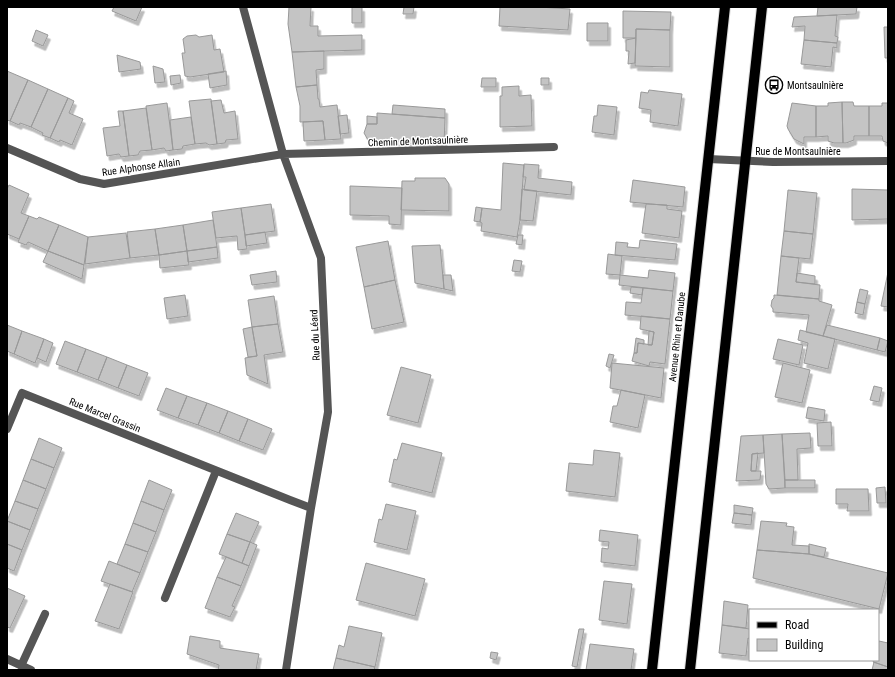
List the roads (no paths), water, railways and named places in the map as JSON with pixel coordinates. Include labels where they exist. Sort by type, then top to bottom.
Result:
[{"type":"main road","name":"Avenue Rhin et Danube","points":[[652,670],[725,7]]},
{"type":"main road","points":[[690,670],[762,7]]},
{"type":"street","name":"Rue du Léard","points":[[243,7],[283,154],[321,258],[328,412],[311,508],[286,670]]},
{"type":"street","name":"Chemin de Montsaulnière","points":[[283,154],[554,147]]},
{"type":"street","name":"Rue Alphonse Allain","points":[[7,148],[80,179],[104,184],[283,154]]},
{"type":"street","name":"Rue de Montsaulnière","points":[[708,159],[745,161],[888,161]]},
{"type":"street","name":"Rue Marcel Grassin","points":[[7,429],[22,393],[311,508]]},
{"type":"street","points":[[165,598],[216,471]]},
{"type":"street","points":[[21,666],[45,614]]},
{"type":"street","points":[[7,659],[31,670]]},
{"type":"place","name":"Montsaulnière","points":[[774,85]]}]
